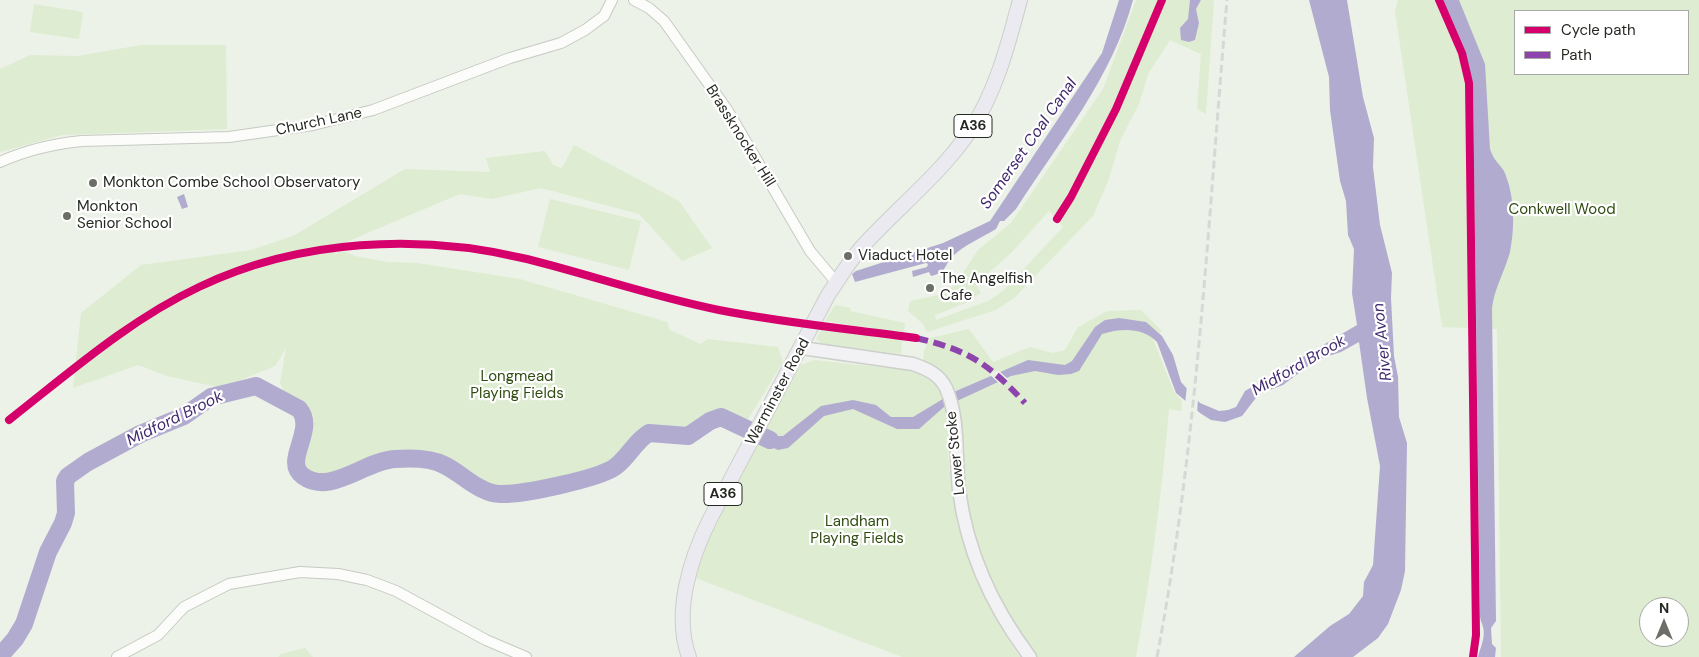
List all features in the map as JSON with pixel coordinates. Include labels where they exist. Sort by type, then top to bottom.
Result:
[{"type":"highway","name":"Warminster Road","points":[[689,655],[685,604],[691,566],[700,539],[802,348],[832,277],[845,268],[870,239],[928,182],[969,132],[991,93],[1020,0]]},
{"type":"main road","name":"Lower Stoke","points":[[802,348],[913,364],[937,375],[946,390],[951,405],[959,491],[973,550],[996,607],[1030,657]]},
{"type":"street","name":"Church Lane","points":[[0,162],[16,155],[60,144],[82,141],[229,137],[312,125],[373,110],[510,58],[561,43],[585,30],[604,16],[612,0]]},
{"type":"street","name":"Brassknocker Hill","points":[[635,0],[649,8],[664,21],[728,111],[810,251],[832,277]]},
{"type":"street","points":[[117,657],[158,635],[184,607],[228,584],[300,572],[338,574],[367,580],[396,591],[486,640],[526,657]]},
{"type":"green space","points":[[1136,0],[1190,0],[1189,42],[1195,40],[1199,23],[1196,9],[1201,0],[1214,0],[1206,114],[1197,109],[1201,54],[1170,40],[1148,74],[1139,104],[1120,141],[1109,179],[1093,216],[1014,298],[996,310],[927,332],[923,324],[908,311],[910,301],[938,295],[955,285],[978,250],[1011,223],[1103,89]],"holes":[[[1049,211],[1063,227],[1003,291],[988,301],[936,320],[935,315],[965,303],[981,293],[976,284],[1011,253]]]},
{"type":"green space","name":"Conkwell Wood","points":[[1398,0],[1699,0],[1699,657],[1501,657],[1497,329],[1442,327],[1395,11]]},
{"type":"green space","points":[[34,4],[83,12],[79,39],[30,32]]},
{"type":"green space","points":[[141,45],[226,45],[227,129],[62,135],[0,152],[0,69],[30,55],[78,56]]},
{"type":"green space","name":"Longmead Playing Fields","points":[[574,145],[679,201],[712,248],[682,261],[639,214],[541,188],[492,199],[460,194],[339,245],[334,256],[341,250],[355,256],[388,262],[417,263],[520,279],[667,322],[670,330],[700,344],[708,339],[778,347],[783,362],[747,421],[727,413],[715,412],[684,431],[639,430],[631,440],[627,453],[609,470],[497,495],[443,460],[414,455],[384,457],[322,477],[311,475],[305,468],[304,455],[310,443],[307,409],[295,398],[285,395],[280,383],[286,348],[275,366],[221,388],[167,376],[138,365],[73,388],[81,313],[141,265],[251,250],[293,236],[405,169],[490,172],[486,158],[545,151],[553,165],[562,168]]},
{"type":"green space","points":[[550,199],[641,221],[629,270],[538,247]]},
{"type":"green space","points":[[835,305],[851,308],[850,311],[905,323],[904,334],[825,321]]},
{"type":"green space","points":[[1141,310],[1162,331],[1153,339],[1174,392],[1182,401],[1181,411],[1169,409],[1156,533],[1136,657],[1037,657],[1004,611],[977,550],[964,495],[957,405],[948,378],[923,361],[924,351],[930,338],[969,329],[993,362],[1030,347],[1053,353],[1065,350],[1078,327],[1107,311]]},
{"type":"green space","points":[[822,328],[902,340],[901,354],[824,345],[816,339]]},
{"type":"green space","name":"Landham Playing Fields","points":[[814,360],[916,371],[929,379],[937,387],[946,408],[952,489],[964,539],[973,566],[994,615],[1020,657],[902,657],[696,578],[702,552],[795,373],[801,365]]},
{"type":"green space","points":[[305,648],[313,657],[278,657],[281,654]]},
{"type":"water","points":[[1119,0],[1133,0],[1124,29],[1112,56],[1083,109],[1016,209],[1004,221],[1000,221],[996,229],[957,252],[940,273],[931,276],[929,272],[913,277],[912,271],[927,267],[928,264],[926,263],[855,282],[852,274],[856,271],[943,243],[990,221],[1102,53]]},
{"type":"water","points":[[1190,0],[1201,0],[1196,9],[1199,23],[1195,40],[1189,42],[1181,40],[1180,28],[1188,19]]},
{"type":"water","name":"River Avon","points":[[1309,0],[1347,0],[1363,97],[1374,138],[1373,167],[1380,225],[1392,273],[1391,298],[1394,356],[1398,377],[1399,417],[1407,443],[1405,571],[1401,590],[1388,624],[1378,638],[1353,657],[1294,657],[1330,626],[1349,614],[1363,596],[1364,582],[1373,565],[1380,466],[1359,342],[1341,352],[1316,360],[1283,385],[1259,394],[1242,416],[1225,422],[1211,420],[1176,393],[1157,342],[1138,331],[1124,330],[1102,334],[1079,371],[1058,375],[1035,371],[1011,376],[944,407],[919,429],[897,429],[853,409],[824,416],[788,448],[778,450],[753,439],[758,430],[769,436],[783,436],[821,406],[853,400],[876,405],[891,417],[913,417],[956,391],[1028,360],[1065,365],[1072,361],[1095,327],[1105,320],[1119,318],[1146,322],[1162,336],[1173,355],[1181,382],[1200,403],[1219,411],[1228,410],[1236,407],[1245,391],[1357,325],[1352,293],[1354,249],[1348,235],[1346,201],[1340,181],[1330,110],[1329,77]]},
{"type":"water","points":[[1443,0],[1459,0],[1485,64],[1490,149],[1508,181],[1513,212],[1510,252],[1492,308],[1496,621],[1491,628],[1492,644],[1496,648],[1495,657],[1478,657],[1484,631],[1480,619],[1473,87],[1465,50]]},
{"type":"water","points":[[184,194],[188,207],[182,209],[177,197]]},
{"type":"pier","points":[[998,370],[1009,380],[1000,384],[989,374]]},
{"type":"pier","points":[[1187,386],[1198,398],[1197,414],[1185,404]]},
{"type":"waterway","name":"Midford Brook","points":[[0,656],[15,639],[24,624],[48,552],[63,523],[66,513],[65,481],[68,476],[88,462],[140,434],[184,416],[211,397],[256,386],[299,409],[303,417],[304,426],[297,454],[298,470],[303,476],[313,481],[324,482],[348,476],[383,461],[420,459],[444,465],[486,491],[510,494],[559,485],[606,472],[620,463],[640,440],[649,433],[688,436],[710,421],[721,417],[770,440]]},
{"type":"railway","points":[[1157,657],[1183,494],[1192,412],[1227,0]]},
{"type":"marked path","points":[[916,338],[964,353],[976,360],[1000,378],[1025,403]]},
{"type":"cycle path","points":[[1057,219],[1071,197],[1116,109],[1162,0]]},
{"type":"cycle path","points":[[1439,0],[1462,53],[1469,83],[1476,635],[1473,657]]},
{"type":"cycle path","points":[[9,420],[124,331],[173,300],[199,287],[237,271],[277,259],[319,250],[360,245],[403,244],[445,246],[486,251],[527,259],[671,299],[743,315],[916,338]]},
{"type":"place","name":"Monkton Combe School Observatory","points":[[93,183]]},
{"type":"place","name":"Monkton Senior School","points":[[67,216]]},
{"type":"place","name":"Viaduct Hotel","points":[[848,256]]},
{"type":"place","name":"The Angelfish Cafe","points":[[930,288]]},
{"type":"water label","name":"Somerset Coal Canal","points":[[1029,144]]}]
